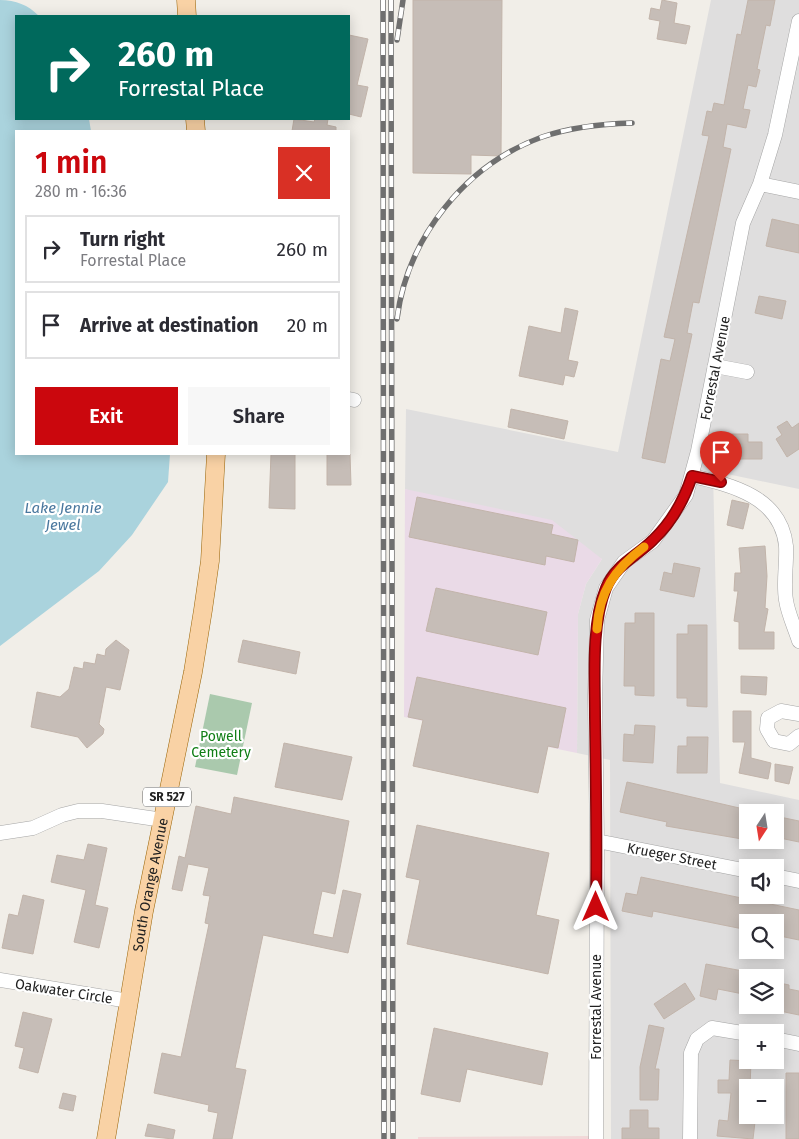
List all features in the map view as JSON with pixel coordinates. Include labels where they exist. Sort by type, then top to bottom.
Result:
[{"type":"main road","points":[[186,0],[187,15]]},
{"type":"main road","name":"South Orange Avenue","points":[[106,1139],[162,820],[203,610],[211,542],[216,455]]},
{"type":"street","name":"Forrestal Avenue","points":[[596,1139],[597,841],[595,693],[598,620],[606,588],[624,562],[653,541],[686,495],[692,476],[744,223],[760,184],[775,135],[799,21]]},
{"type":"street","points":[[760,184],[799,192]]},
{"type":"street","points":[[715,366],[747,372]]},
{"type":"street","points":[[692,476],[746,491],[766,504],[778,520],[786,544],[786,600],[799,641]]},
{"type":"street","points":[[799,714],[780,711],[768,718],[766,729],[774,741],[789,744],[799,736]]},
{"type":"street","points":[[0,833],[33,828],[62,815],[78,812],[102,811],[162,820]]},
{"type":"street","name":"Krueger Street","points":[[597,841],[739,869]]},
{"type":"street","points":[[784,878],[799,881]]},
{"type":"street","name":"Oakwater Circle","points":[[0,980],[129,1001]]},
{"type":"street","points":[[690,1139],[691,1053],[697,1039],[712,1028],[739,1032]]},
{"type":"street","points":[[784,1041],[799,1044]]},
{"type":"shaded area","points":[[711,0],[799,0],[799,489],[713,471],[720,783],[799,800],[799,1139],[611,1139],[610,760],[577,753],[578,614],[586,584],[602,559],[405,489],[406,409],[618,452]]},
{"type":"shaded area","points":[[405,489],[552,520],[602,559],[586,584],[578,614],[577,753],[404,717]]},
{"type":"shaded area","points":[[589,1136],[589,1139],[418,1139],[418,1137]]},
{"type":"green space","name":"Powell Cemetery","points":[[210,694],[252,703],[237,775],[195,767]]},
{"type":"water","name":"Lake Jennie Jewel","points":[[0,0],[21,4],[38,15],[15,15],[15,120],[89,120],[91,130],[15,130],[15,455],[170,455],[168,482],[132,535],[99,571],[0,646]]},
{"type":"building","points":[[413,0],[502,0],[501,156],[471,155],[471,174],[413,173]]},
{"type":"building","points":[[662,0],[677,3],[674,23],[690,26],[686,44],[657,39],[660,21],[649,19],[651,8],[660,10]]},
{"type":"building","points":[[748,0],[775,0],[770,26],[766,25],[757,69],[760,70],[756,87],[748,85],[743,109],[750,110],[746,128],[727,124],[723,147],[731,149],[699,303],[693,302],[687,333],[692,334],[665,463],[642,458],[661,359],[670,361],[675,339],[664,337],[709,136],[702,135],[707,111],[712,112],[714,103],[724,105],[737,34],[741,35]]},
{"type":"building","points":[[350,35],[368,39],[357,85],[368,87],[361,117],[350,114]]},
{"type":"building","points":[[294,120],[314,122],[315,120],[328,120],[327,125],[336,127],[336,130],[292,130]]},
{"type":"building","points":[[772,219],[799,225],[799,253],[766,246]]},
{"type":"building","points":[[759,296],[786,301],[782,319],[755,313]]},
{"type":"building","points":[[565,308],[578,311],[568,360],[578,362],[574,377],[565,375],[563,385],[519,376],[529,326],[561,333]]},
{"type":"building","points":[[511,409],[568,421],[564,439],[508,427]]},
{"type":"building","points":[[787,421],[792,428],[799,423],[799,449],[787,457],[776,439],[782,435],[777,427]]},
{"type":"building","points":[[729,434],[748,434],[748,442],[762,442],[762,459],[729,459]]},
{"type":"building","points":[[350,454],[351,485],[327,485],[327,455]]},
{"type":"building","points":[[271,455],[295,455],[295,509],[269,508]]},
{"type":"building","points":[[417,497],[553,525],[551,534],[578,540],[574,562],[546,556],[545,565],[409,537]]},
{"type":"building","points":[[732,500],[749,504],[743,529],[727,525]]},
{"type":"building","points":[[765,546],[767,576],[765,608],[768,609],[764,632],[774,632],[774,649],[739,649],[739,622],[734,621],[738,591],[734,591],[735,573],[741,573],[739,548]]},
{"type":"building","points":[[674,563],[700,568],[694,597],[660,590],[664,572],[672,574]]},
{"type":"building","points":[[436,588],[547,612],[538,655],[426,631]]},
{"type":"building","points":[[635,613],[654,613],[654,696],[635,695],[635,686],[624,686],[625,623],[635,623]]},
{"type":"building","points":[[688,625],[707,625],[707,707],[687,706],[687,698],[677,698],[677,634],[688,634]]},
{"type":"building","points":[[116,640],[129,650],[120,690],[106,687],[99,724],[104,729],[103,734],[87,748],[78,737],[31,727],[37,692],[60,697],[69,689],[74,667],[83,669],[84,662],[95,664],[97,654],[105,656],[106,649]]},
{"type":"building","points":[[243,640],[300,652],[296,674],[238,662]]},
{"type":"building","points":[[741,676],[767,677],[766,695],[741,693]]},
{"type":"building","points":[[417,677],[566,708],[558,748],[548,746],[538,793],[413,766],[423,720],[408,717]]},
{"type":"building","points":[[733,711],[751,711],[751,758],[771,763],[768,779],[739,773],[745,742],[733,742]]},
{"type":"building","points":[[635,725],[655,726],[653,763],[623,761],[624,734],[634,735]]},
{"type":"building","points":[[687,737],[708,737],[707,773],[677,773],[678,746],[687,746]]},
{"type":"building","points":[[284,743],[352,757],[342,800],[275,787]]},
{"type":"building","points":[[775,764],[793,767],[789,784],[775,781]]},
{"type":"building","points":[[627,782],[739,808],[739,838],[666,826],[667,822],[620,812]]},
{"type":"building","points":[[234,797],[349,821],[335,894],[322,891],[313,934],[333,938],[343,890],[361,894],[348,953],[263,935],[235,1068],[246,1070],[232,1139],[213,1139],[218,1113],[208,1111],[209,1105],[154,1093],[162,1053],[181,1057],[209,924],[205,923],[210,896],[203,895],[209,868],[188,864],[182,891],[172,889],[179,856],[185,858],[196,806],[231,814]]},
{"type":"building","points":[[784,818],[799,821],[799,842],[784,839]]},
{"type":"building","points":[[417,825],[549,853],[536,915],[559,920],[548,974],[407,944],[420,880],[406,877]]},
{"type":"building","points":[[88,844],[107,848],[95,905],[108,908],[99,948],[74,942],[86,890],[51,882],[57,855],[84,860]]},
{"type":"building","points":[[641,877],[739,897],[739,904],[770,904],[799,910],[799,940],[784,937],[784,914],[739,914],[739,928],[653,911],[652,917],[622,911],[626,893],[637,895]]},
{"type":"building","points":[[23,895],[44,900],[33,954],[2,948],[9,914],[18,916]]},
{"type":"building","points":[[706,964],[739,970],[739,993],[718,989],[716,1000],[700,996]]},
{"type":"building","points":[[685,983],[695,999],[664,1019],[654,1004]]},
{"type":"building","points":[[784,984],[789,985],[789,989],[799,991],[799,1015],[784,1012]]},
{"type":"building","points":[[23,1012],[52,1019],[38,1073],[19,1068],[24,1048],[15,1046]]},
{"type":"building","points":[[649,1025],[664,1028],[655,1069],[659,1069],[658,1100],[640,1100],[640,1067]]},
{"type":"building","points":[[434,1028],[548,1053],[542,1085],[467,1069],[460,1102],[421,1094]]},
{"type":"building","points":[[730,1060],[739,1060],[739,1069],[751,1069],[750,1079],[739,1079],[739,1124],[755,1124],[753,1139],[717,1136],[719,1120],[728,1121],[731,1093],[718,1093],[718,1080],[729,1080]]},
{"type":"building","points":[[786,1073],[799,1073],[799,1139],[786,1139]]},
{"type":"building","points":[[63,1093],[76,1096],[73,1111],[59,1108]]},
{"type":"building","points":[[630,1110],[648,1110],[648,1128],[659,1128],[659,1139],[622,1139],[622,1128],[630,1128]]},
{"type":"building","points":[[148,1124],[175,1130],[173,1139],[145,1136]]},
{"type":"railway","points":[[383,0],[384,1139]]},
{"type":"railway","points":[[391,0],[393,1139]]},
{"type":"railway","points":[[397,40],[403,0]]},
{"type":"railway","points":[[397,319],[403,289],[413,260],[427,233],[444,208],[488,166],[514,150],[542,137],[586,127],[632,123]]},
{"type":"slow traffic","points":[[597,629],[606,588],[624,562],[644,547]]},
{"type":"route","points":[[596,907],[595,693],[598,620],[606,588],[624,562],[653,541],[674,514],[686,495],[692,476],[721,482]]}]
